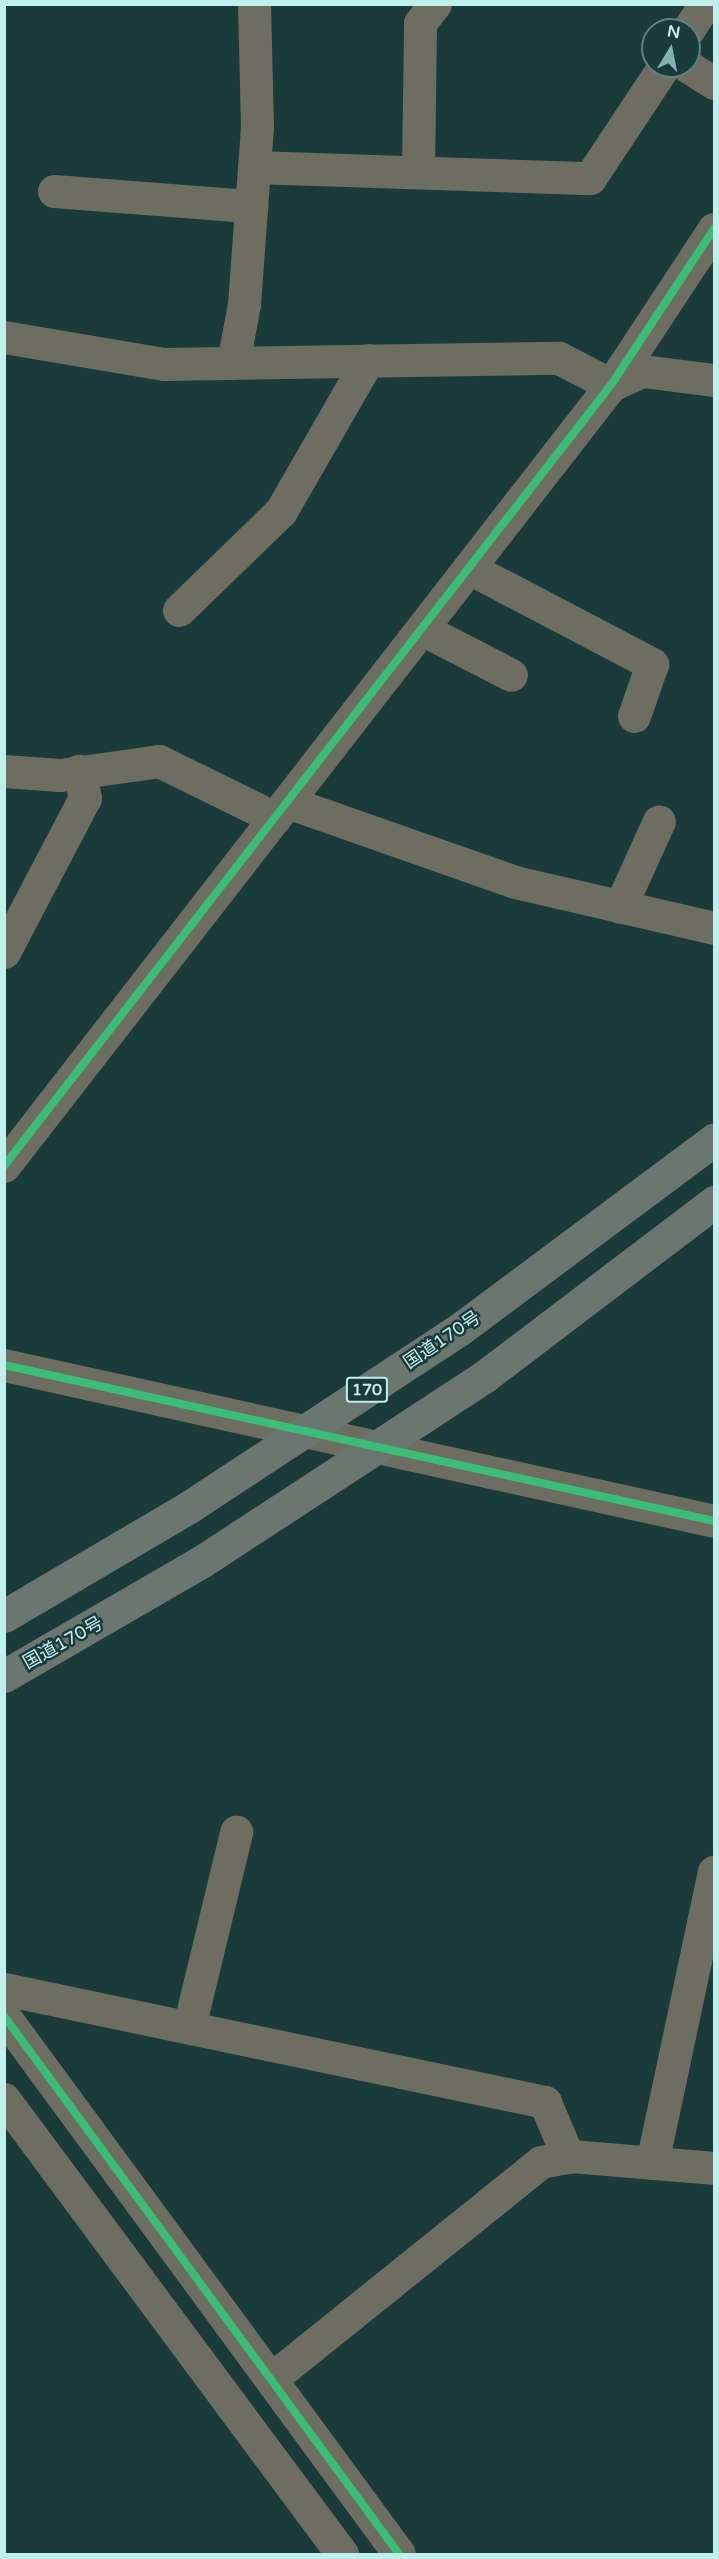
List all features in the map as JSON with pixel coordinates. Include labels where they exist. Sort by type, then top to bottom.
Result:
[{"type":"highway","name":"国道170号","points":[[4,1616],[304,1432],[470,1322],[714,1140]]},
{"type":"highway","name":"国道170号","points":[[4,1676],[201,1562],[485,1376],[714,1202]]},
{"type":"street","points":[[233,363],[254,167],[254,4]]},
{"type":"street","points":[[418,171],[420,23],[435,4]]},
{"type":"street","points":[[696,18],[705,4]]},
{"type":"street","points":[[701,75],[714,83]]},
{"type":"street","points":[[254,167],[591,178],[656,78]]},
{"type":"street","points":[[54,191],[251,206]]},
{"type":"street","points":[[4,1166],[610,386],[714,229]]},
{"type":"street","points":[[4,337],[164,364],[559,358],[610,386]]},
{"type":"street","points":[[180,610],[281,511],[368,360]]},
{"type":"street","points":[[610,386],[643,372],[714,380]]},
{"type":"street","points":[[469,568],[652,664],[634,716]]},
{"type":"street","points":[[422,629],[510,675]]},
{"type":"street","points":[[4,771],[60,775],[159,761],[281,810],[515,882],[714,928]]},
{"type":"street","points":[[4,952],[85,798],[79,771]]},
{"type":"street","points":[[620,907],[659,821]]},
{"type":"street","points":[[4,1365],[714,1521]]},
{"type":"street","points":[[189,2027],[236,1832]]},
{"type":"street","points":[[652,2163],[714,1872]]},
{"type":"street","points":[[4,1989],[545,2102],[568,2157]]},
{"type":"street","points":[[4,2016],[399,2554]]},
{"type":"street","points":[[4,2099],[342,2554]]},
{"type":"street","points":[[271,2379],[541,2162],[568,2157],[714,2168]]},
{"type":"cycle path","points":[[4,1166],[611,385],[714,229]]},
{"type":"cycle path","points":[[4,1365],[714,1521]]},
{"type":"cycle path","points":[[4,2016],[399,2554]]}]
